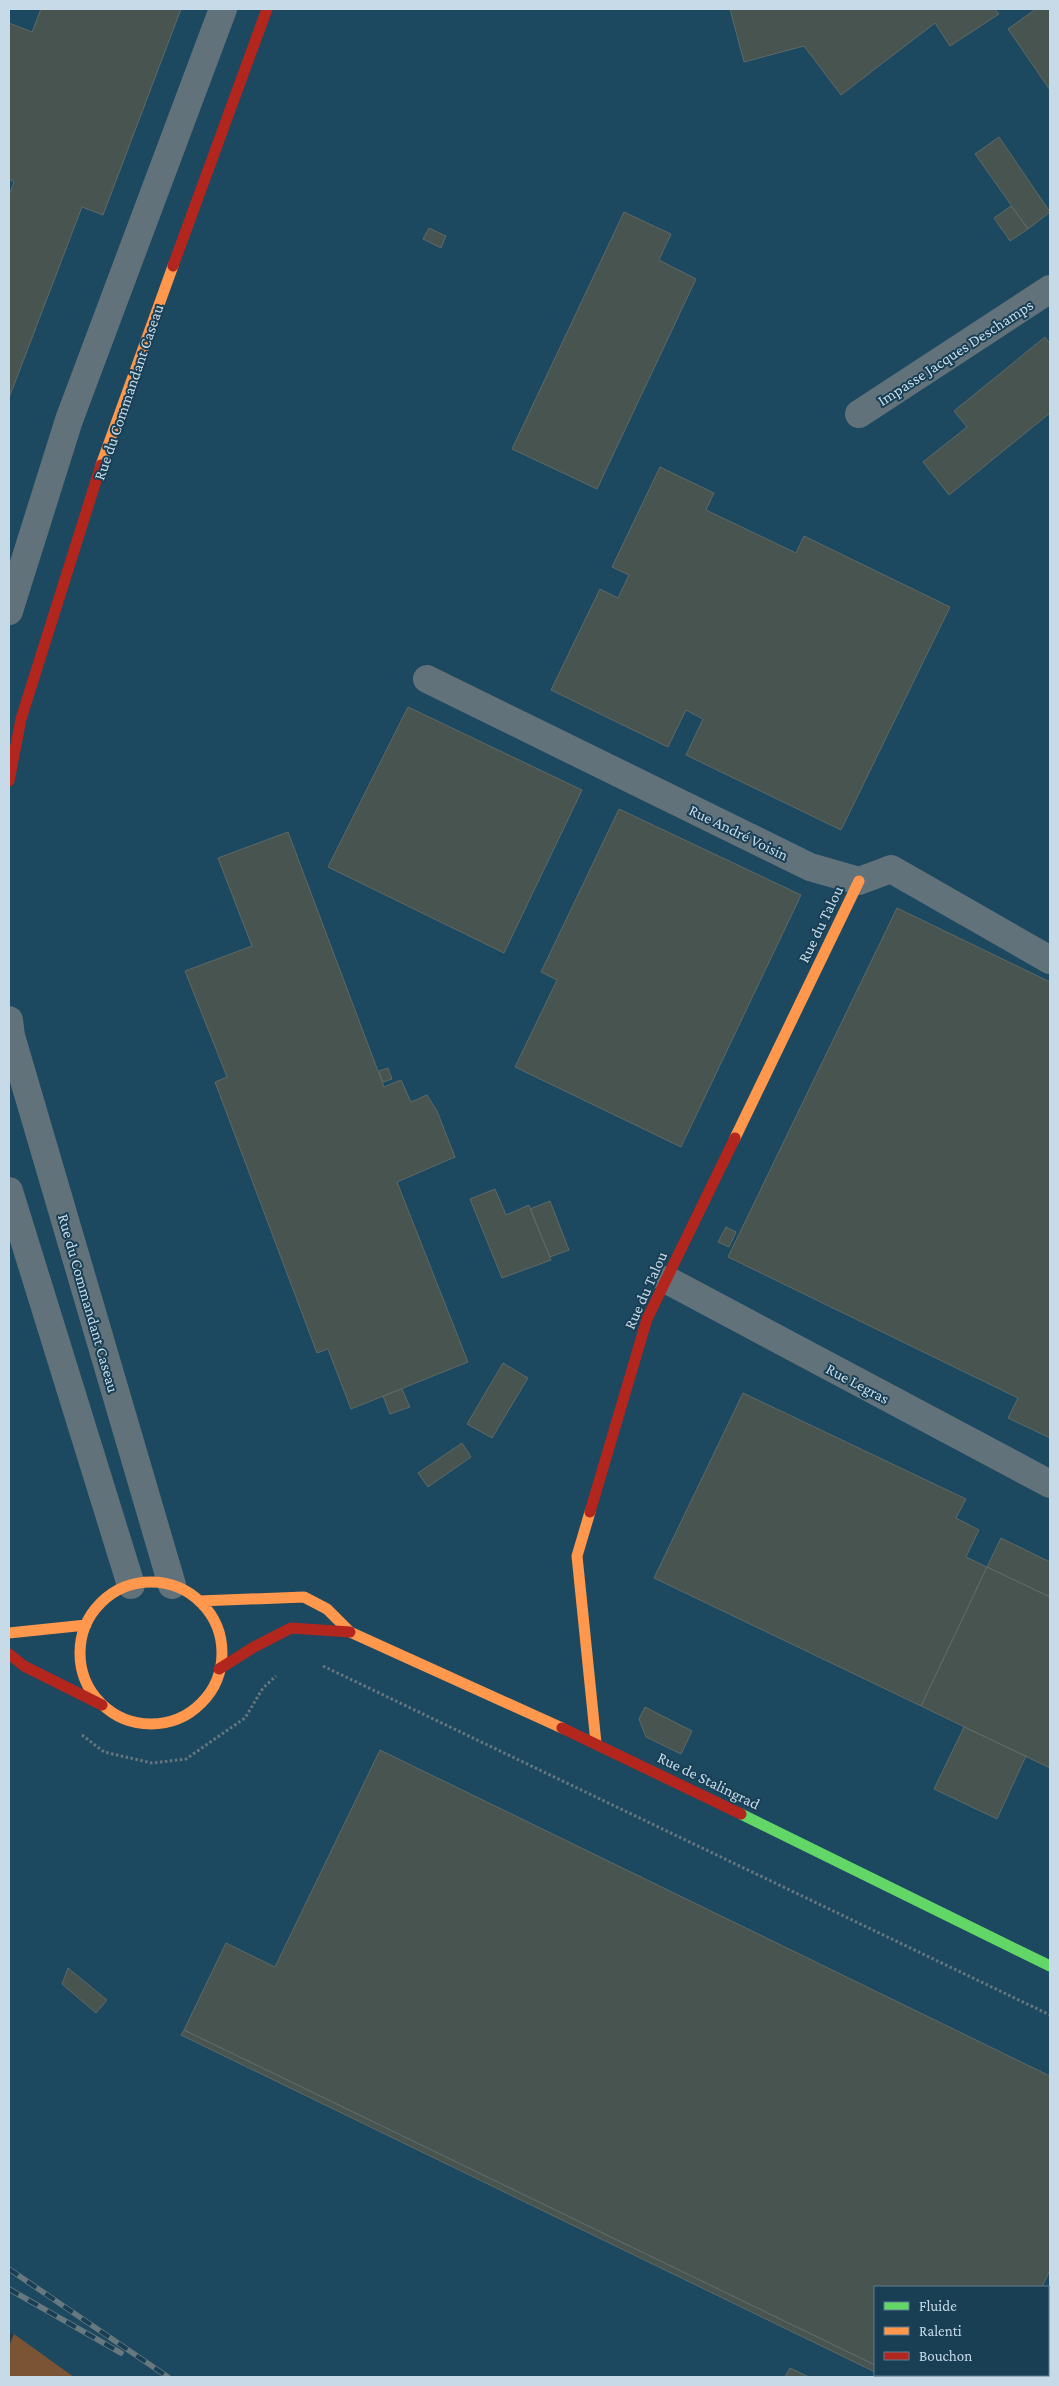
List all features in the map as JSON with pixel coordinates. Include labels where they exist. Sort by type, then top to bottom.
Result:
[{"type":"street","points":[[9,611],[69,420],[224,9]]},
{"type":"street","name":"Rue du Commandant Caseau","points":[[9,781],[15,719],[109,441],[267,9]]},
{"type":"street","name":"Impasse Jacques Deschamps","points":[[860,414],[1050,290]]},
{"type":"street","name":"Rue André Voisin","points":[[427,679],[810,867],[860,881]]},
{"type":"street","points":[[860,881],[891,870],[1050,960]]},
{"type":"street","name":"Rue du Talou","points":[[596,1743],[576,1556],[647,1319],[860,881]]},
{"type":"street","name":"Rue du Commandant Caseau","points":[[9,1020],[11,1036],[172,1585]]},
{"type":"street","points":[[9,1191],[132,1585]]},
{"type":"street","name":"Rue Legras","points":[[667,1280],[1050,1484]]},
{"type":"street","points":[[9,1654],[24,1666],[102,1705],[121,1718],[144,1724],[167,1723],[188,1715],[205,1700],[220,1670],[222,1657],[220,1634],[212,1616],[199,1601],[172,1585],[148,1582],[132,1585],[113,1594],[97,1607],[86,1625],[80,1644],[81,1665],[88,1687],[102,1705]]},
{"type":"street","name":"Rue de Stalingrad","points":[[199,1601],[304,1597],[327,1609],[350,1632]]},
{"type":"street","points":[[9,1633],[86,1625]]},
{"type":"street","name":"Rue de Stalingrad","points":[[220,1670],[254,1647],[291,1628],[350,1632],[596,1743],[1050,1966]]},
{"type":"path","points":[[318,1663],[1050,2016]]},
{"type":"path","points":[[74,1730],[104,1752],[152,1763],[186,1759],[245,1718],[263,1688],[281,1672]]},
{"type":"shaded area","points":[[9,9],[1050,9],[1050,2377],[74,2377],[9,2332]]},
{"type":"shaded area","points":[[14,2334],[74,2377],[9,2377],[9,2346]]},
{"type":"building","points":[[41,9],[181,9],[103,215],[82,207],[9,398],[9,195],[14,182],[9,179],[9,23],[32,32]]},
{"type":"building","points":[[730,9],[995,9],[999,14],[950,46],[935,23],[841,95],[804,46],[744,62]]},
{"type":"building","points":[[1036,9],[1050,9],[1050,90],[1008,29]]},
{"type":"building","points":[[999,137],[1050,212],[1028,229],[975,154]]},
{"type":"building","points":[[1011,206],[1028,229],[1010,241],[994,218]]},
{"type":"building","points":[[624,212],[671,234],[659,260],[696,279],[597,489],[512,449]]},
{"type":"building","points":[[429,228],[446,236],[441,248],[423,239]]},
{"type":"building","points":[[1045,337],[1050,344],[1050,413],[949,495],[923,462],[967,427],[954,411]]},
{"type":"building","points":[[660,467],[714,493],[706,510],[796,553],[804,536],[950,607],[841,830],[686,755],[703,719],[686,710],[668,747],[551,690],[600,589],[618,598],[629,575],[612,567]]},
{"type":"building","points":[[408,707],[582,790],[504,953],[328,867]]},
{"type":"building","points":[[619,809],[801,895],[681,1147],[515,1067],[557,980],[541,972]]},
{"type":"building","points":[[288,832],[384,1087],[401,1080],[411,1102],[427,1095],[437,1111],[455,1157],[397,1182],[468,1362],[351,1409],[328,1349],[317,1353],[215,1082],[227,1077],[185,971],[252,946],[218,858]]},
{"type":"building","points":[[897,908],[1050,982],[1050,1438],[1008,1418],[1018,1398],[728,1257]]},
{"type":"building","points":[[388,1068],[392,1079],[383,1082],[379,1071]]},
{"type":"building","points":[[495,1189],[506,1215],[529,1205],[551,1260],[502,1278],[470,1199]]},
{"type":"building","points":[[550,1201],[569,1250],[550,1257],[530,1209]]},
{"type":"building","points":[[726,1227],[736,1232],[729,1247],[718,1242]]},
{"type":"building","points":[[503,1363],[528,1378],[492,1438],[467,1424]]},
{"type":"building","points":[[402,1389],[410,1407],[390,1414],[383,1396]]},
{"type":"building","points":[[743,1393],[966,1499],[956,1518],[979,1530],[966,1557],[987,1567],[921,1706],[654,1578]]},
{"type":"building","points":[[462,1443],[471,1457],[428,1487],[418,1473]]},
{"type":"building","points":[[1001,1538],[1050,1562],[1050,1597],[987,1567]]},
{"type":"building","points":[[987,1567],[1050,1597],[1050,1768],[921,1706]]},
{"type":"building","points":[[645,1707],[692,1731],[681,1754],[646,1737],[639,1719]]},
{"type":"building","points":[[964,1727],[1026,1756],[997,1819],[934,1789]]},
{"type":"building","points":[[380,1750],[1050,2076],[1050,2270],[1042,2286],[874,2286],[874,2365],[184,2030],[226,1943],[275,1967]]},
{"type":"building","points":[[68,1968],[107,2000],[96,2013],[62,1984]]},
{"type":"building","points":[[184,2030],[874,2365],[874,2372],[181,2035]]},
{"type":"building","points":[[790,2368],[809,2377],[785,2377]]},
{"type":"building","points":[[898,2376],[988,2376],[987,2377]]},
{"type":"building","points":[[988,2376],[1009,2376],[1008,2377]]},
{"type":"railway","points":[[9,2269],[168,2377]]},
{"type":"railway","points":[[9,2289],[121,2353]]},
{"type":"traffic: fast","points":[[741,1814],[1050,1966]]},
{"type":"traffic: slow","points":[[101,465],[173,266]]},
{"type":"traffic: slow","points":[[735,1138],[859,881]]},
{"type":"traffic: slow","points":[[590,1512],[577,1556],[596,1743]]},
{"type":"traffic: slow","points":[[151,1582],[178,1588],[190,1594],[201,1603],[210,1614],[216,1626],[222,1653],[216,1680],[210,1692],[201,1703],[190,1712],[178,1718],[151,1724],[124,1718],[112,1712],[101,1703],[92,1692],[86,1680],[80,1653],[86,1626],[92,1614],[101,1603],[112,1594],[124,1588],[151,1582]]},
{"type":"traffic: slow","points":[[199,1601],[304,1597],[327,1609],[350,1632],[562,1728]]},
{"type":"traffic: slow","points":[[9,1633],[86,1625]]},
{"type":"traffic: jam","points":[[173,266],[267,9]]},
{"type":"traffic: jam","points":[[9,781],[21,719],[101,465]]},
{"type":"traffic: jam","points":[[590,1512],[647,1319],[735,1138]]},
{"type":"traffic: jam","points":[[219,1669],[254,1647],[291,1628],[350,1632]]},
{"type":"traffic: jam","points":[[9,1654],[24,1666],[102,1705]]},
{"type":"traffic: jam","points":[[562,1728],[741,1814]]}]
